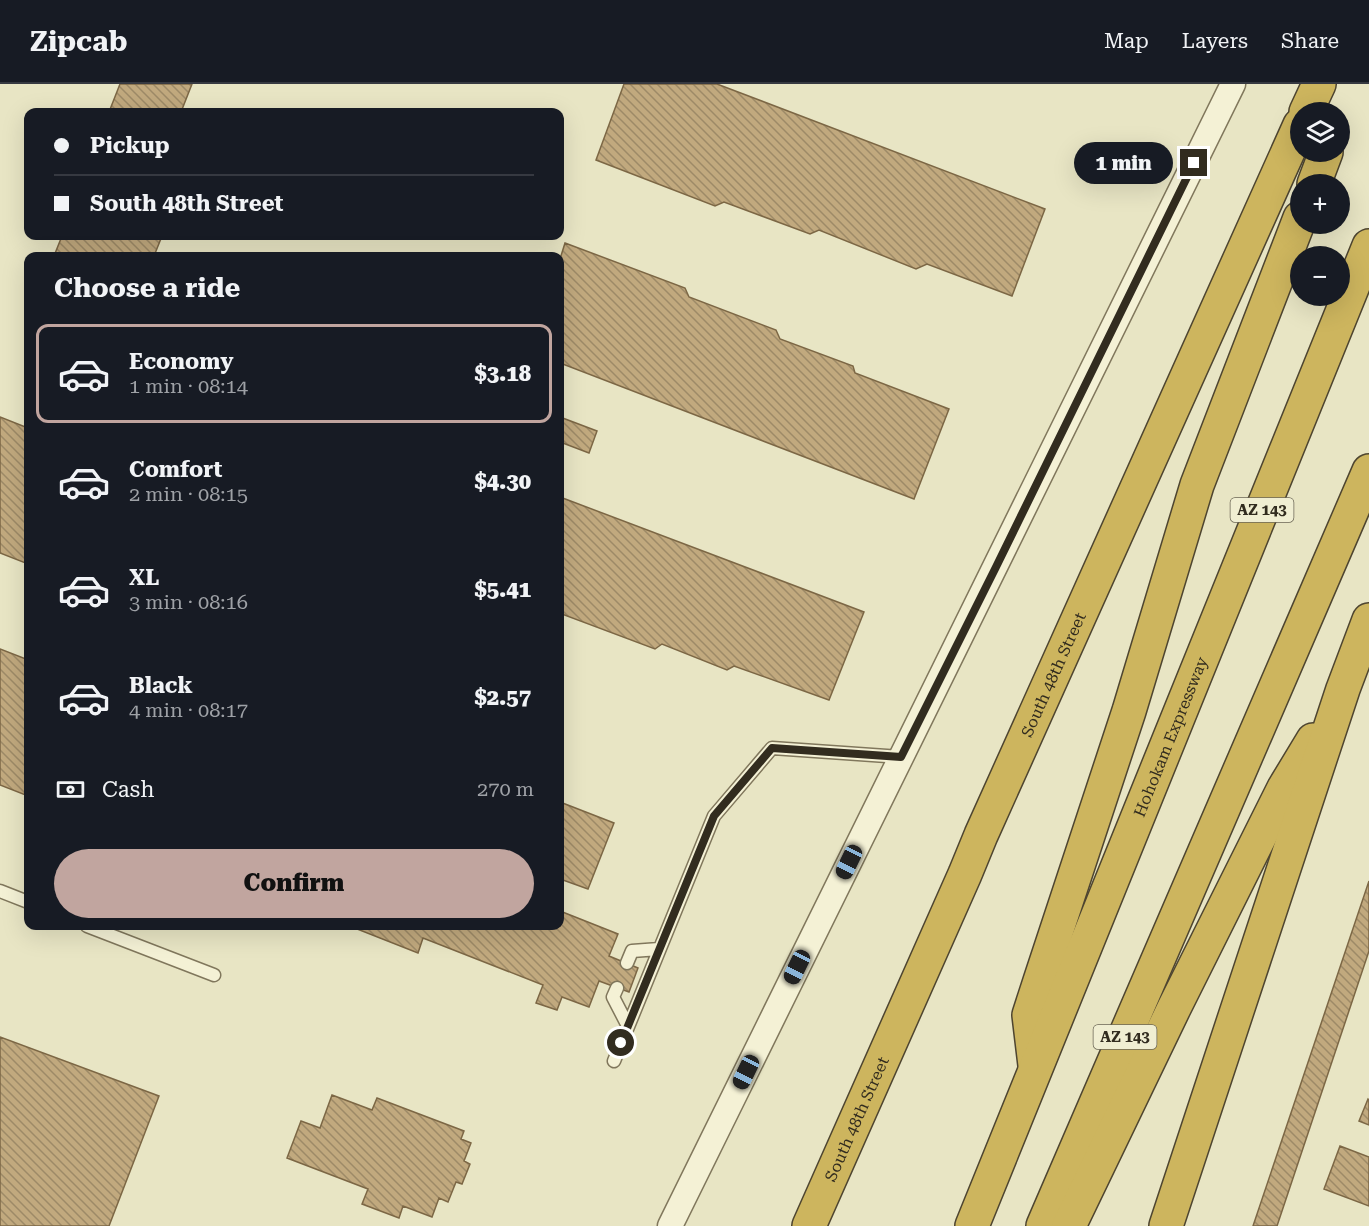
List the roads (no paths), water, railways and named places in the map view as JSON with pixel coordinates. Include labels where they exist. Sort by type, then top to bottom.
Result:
[{"type":"highway","points":[[1311,102],[1319,84]]},
{"type":"highway","points":[[1329,84],[1329,102]]},
{"type":"highway","name":"South 48th Street","points":[[809,1226],[981,835],[1290,147]]},
{"type":"highway","points":[[1036,1069],[1029,1015],[1129,711],[1197,485],[1294,234]]},
{"type":"highway","name":"Hohokam Expressway","points":[[972,1226],[1369,246]]},
{"type":"highway","name":"AZ 143","points":[[1043,1226],[1369,471]]},
{"type":"highway","points":[[1166,1226],[1343,689],[1369,620]]},
{"type":"highway","points":[[1069,1226],[1174,1008],[1284,788],[1343,689]]},
{"type":"street","points":[[670,1226],[1233,84]]},
{"type":"lane","points":[[614,1060],[714,816],[772,748],[901,757]]},
{"type":"lane","points":[[0,891],[24,901]]},
{"type":"lane","points":[[97,930],[214,975]]},
{"type":"lane","points":[[627,963],[632,951],[659,950]]},
{"type":"lane","points":[[617,988],[613,997],[628,1026]]}]
